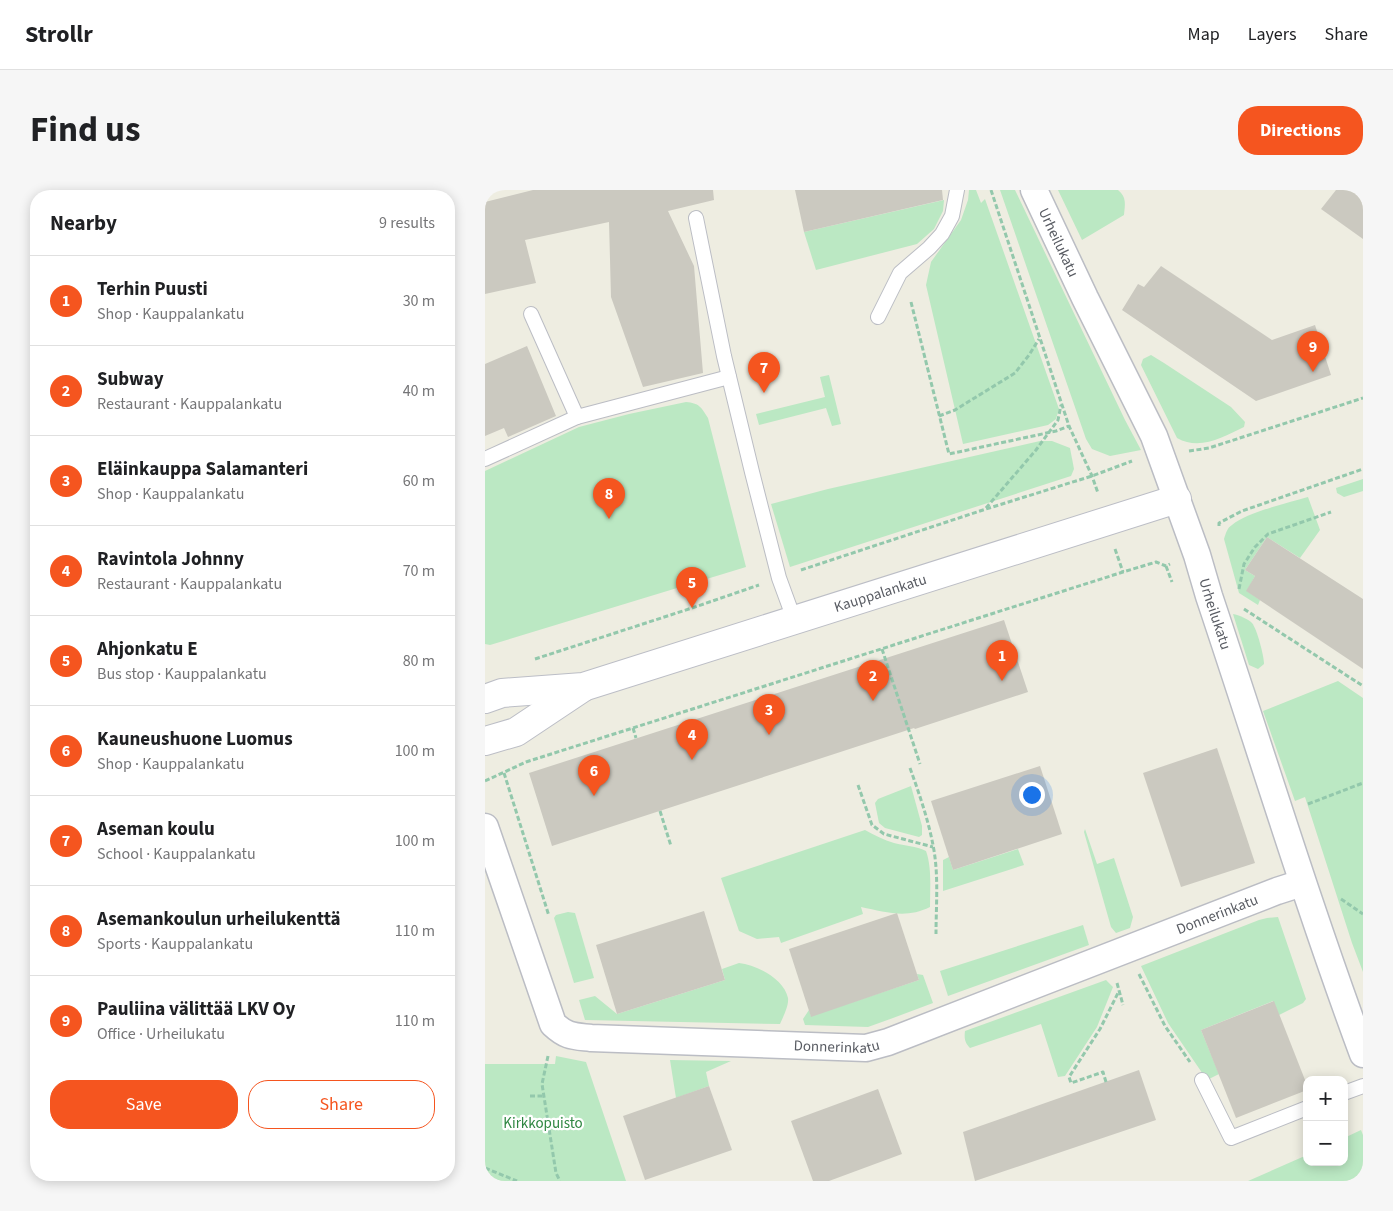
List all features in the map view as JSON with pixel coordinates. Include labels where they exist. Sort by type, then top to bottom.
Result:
[{"type":"main road","name":"Kauppalankatu","points":[[485,698],[502,693],[583,687],[1177,499]]},
{"type":"main road","name":"Kauppalankatu","points":[[485,742],[516,732],[583,687]]},
{"type":"street","name":"Urheilukatu","points":[[1034,190],[1085,298],[1154,436],[1197,555],[1302,883],[1363,1054]]},
{"type":"street","points":[[485,827],[547,1009],[553,1024],[562,1032]]},
{"type":"street","name":"Donnerinkatu","points":[[562,1032],[572,1036],[591,1038],[866,1048],[888,1042],[1302,883]]},
{"type":"lane","points":[[878,317],[900,273],[942,234],[952,216],[957,190]]},
{"type":"lane","points":[[696,218],[729,377],[779,578],[794,619]]},
{"type":"lane","points":[[531,314],[577,417]]},
{"type":"lane","points":[[485,459],[577,417],[729,377]]},
{"type":"lane","points":[[1202,1080],[1231,1138],[1303,1110]]},
{"type":"lane","points":[[1348,1092],[1363,1086]]},
{"type":"path","points":[[991,190],[1061,405],[1092,476],[1137,459],[1209,448],[1363,398]]},
{"type":"path","points":[[910,299],[949,454],[1050,432],[1069,426]]},
{"type":"path","points":[[939,416],[955,410],[1015,373],[1039,338]]},
{"type":"path","points":[[986,509],[1050,432],[1058,420],[1061,405]]},
{"type":"path","points":[[485,781],[526,762],[1123,572],[1156,562],[1166,566],[1219,548],[1219,523],[1242,511],[1363,469]]},
{"type":"path","points":[[1239,590],[1239,583],[1245,564],[1255,547],[1268,534],[1331,512]]},
{"type":"path","points":[[1237,605],[1363,686]]},
{"type":"path","points":[[882,649],[920,764]]},
{"type":"path","points":[[633,728],[636,738]]},
{"type":"path","points":[[910,768],[923,806],[933,847],[937,880],[936,934]]},
{"type":"path","points":[[858,786],[872,825],[884,834],[933,847]]},
{"type":"path","points":[[660,811],[671,846]]},
{"type":"path","points":[[1338,897],[1363,914]]},
{"type":"path","points":[[1127,949],[1165,1026],[1202,1080]]},
{"type":"path","points":[[1106,1082],[1103,1072],[1071,1082],[1069,1077],[1100,1029],[1119,991]]},
{"type":"path","points":[[560,1181],[556,1173],[543,1084],[548,1056],[562,1032]]},
{"type":"path","points":[[530,1096],[545,1096]]},
{"type":"path","points":[[486,1168],[517,1181]]},
{"type":"green space","points":[[969,190],[976,190],[981,203],[985,199],[1059,409],[1056,419],[1048,425],[963,444],[926,285],[931,262],[961,220],[968,200]]},
{"type":"green space","points":[[1000,190],[1015,190],[1141,450],[1110,456],[1092,449],[1086,439]]},
{"type":"green space","points":[[1058,190],[1118,190],[1124,198],[1124,215],[1082,240]]},
{"type":"green space","points":[[944,200],[943,211],[934,229],[917,244],[816,270],[804,232]]},
{"type":"green space","points":[[1151,355],[1231,407],[1245,422],[1244,427],[1220,438],[1203,443],[1186,442],[1177,438],[1141,365],[1143,359]]},
{"type":"green space","points":[[829,375],[841,424],[832,426],[826,408],[759,425],[756,414],[825,397],[820,377]]},
{"type":"green space","points":[[686,402],[699,406],[708,418],[746,567],[490,645],[485,644],[485,471],[579,427]]},
{"type":"green space","points":[[1040,441],[1052,441],[1070,448],[1074,469],[1071,476],[790,567],[771,504],[828,489]]},
{"type":"green space","points":[[1363,479],[1363,491],[1344,497],[1337,493],[1336,488]]},
{"type":"green space","points":[[1308,497],[1320,530],[1300,558],[1267,537],[1245,570],[1255,576],[1247,591],[1260,600],[1258,605],[1239,593],[1224,539],[1227,531],[1230,526],[1247,516]]},
{"type":"green space","points":[[1233,614],[1246,619],[1254,626],[1264,660],[1264,664],[1258,669],[1249,665]]},
{"type":"green space","points":[[1338,681],[1363,698],[1363,972],[1305,797],[1295,801],[1263,711]]},
{"type":"green space","points":[[911,786],[922,826],[922,835],[919,837],[885,828],[879,823],[875,803],[878,799]]},
{"type":"green space","points":[[1085,829],[1097,864],[1114,858],[1133,917],[1130,928],[1116,933],[1111,927],[1084,832]]},
{"type":"green space","points":[[865,830],[890,842],[926,851],[930,871],[930,907],[921,911],[904,914],[861,907],[863,914],[781,943],[779,937],[757,939],[739,931],[721,878]]},
{"type":"green space","points":[[1018,849],[1024,865],[943,891],[943,860],[949,857],[953,870]]},
{"type":"green space","points":[[568,912],[575,913],[594,978],[574,983],[554,918],[556,915]]},
{"type":"green space","points":[[1278,917],[1306,999],[1303,1003],[1279,1015],[1273,1001],[1201,1030],[1219,1074],[1207,1080],[1168,1023],[1141,966],[1259,920]]},
{"type":"green space","points":[[1083,925],[1089,945],[948,996],[940,971]]},
{"type":"green space","points":[[739,963],[769,974],[781,985],[788,998],[788,1004],[780,1024],[585,1020],[579,1000],[595,996],[617,1014],[725,980],[722,969]]},
{"type":"green space","points":[[917,974],[923,975],[933,1003],[868,1027],[805,1025],[803,1019],[809,1010],[811,1016],[919,980]]},
{"type":"green space","points":[[1106,980],[1113,987],[1097,1027],[1065,1076],[1058,1077],[1041,1024],[970,1048],[966,1043],[965,1031]]},
{"type":"green space","name":"Kirkkopuisto","points":[[556,1056],[586,1062],[626,1181],[485,1181],[485,1064],[555,1064]]},
{"type":"green space","points":[[670,1060],[731,1061],[706,1072],[709,1086],[676,1098]]},
{"type":"green space","points":[[1361,1130],[1363,1135],[1363,1181],[1248,1181],[1303,1157],[1303,1166],[1348,1166],[1348,1136]]},
{"type":"building","points":[[533,190],[713,190],[714,200],[668,211],[694,266],[703,373],[643,387],[611,297],[609,222],[525,240],[536,283],[485,294],[485,202]]},
{"type":"building","points":[[795,190],[942,190],[943,200],[804,232]]},
{"type":"building","points":[[1336,190],[1363,190],[1363,239],[1321,209]]},
{"type":"building","points":[[1161,266],[1272,340],[1315,325],[1331,375],[1256,401],[1122,310],[1138,284],[1144,287]]},
{"type":"building","points":[[527,346],[556,416],[508,437],[504,428],[485,436],[485,364]]},
{"type":"building","points":[[1267,537],[1363,599],[1363,669],[1246,591],[1255,576],[1245,570]]},
{"type":"building","points":[[1004,620],[1028,692],[552,846],[529,773]]},
{"type":"building","points":[[1217,748],[1255,863],[1181,887],[1143,773]]},
{"type":"building","points":[[1040,766],[1062,834],[953,870],[931,801]]},
{"type":"building","points":[[704,911],[725,980],[617,1014],[596,945]]},
{"type":"building","points":[[897,913],[919,980],[811,1017],[789,949]]},
{"type":"building","points":[[1274,1001],[1303,1076],[1303,1092],[1236,1118],[1201,1030]]},
{"type":"building","points":[[1139,1070],[1156,1120],[975,1181],[963,1132]]},
{"type":"building","points":[[709,1086],[732,1150],[645,1180],[623,1116]]},
{"type":"building","points":[[878,1089],[902,1154],[829,1181],[813,1181],[791,1121]]},
{"type":"place","name":"Pauliina välittää LKV Oy","points":[[1313,372]]},
{"type":"place","name":"Aseman koulu","points":[[764,393]]},
{"type":"place","name":"Asemankoulun urheilukenttä","points":[[609,519]]},
{"type":"place","name":"Ahjonkatu E","points":[[692,608]]},
{"type":"place","name":"Terhin Puusti","points":[[1002,681]]},
{"type":"place","name":"Subway","points":[[873,701]]},
{"type":"place","name":"Eläinkauppa Salamanteri","points":[[769,735]]},
{"type":"place","name":"Ravintola Johnny","points":[[692,760]]},
{"type":"place","name":"Kauneushuone Luomus","points":[[594,796]]}]
